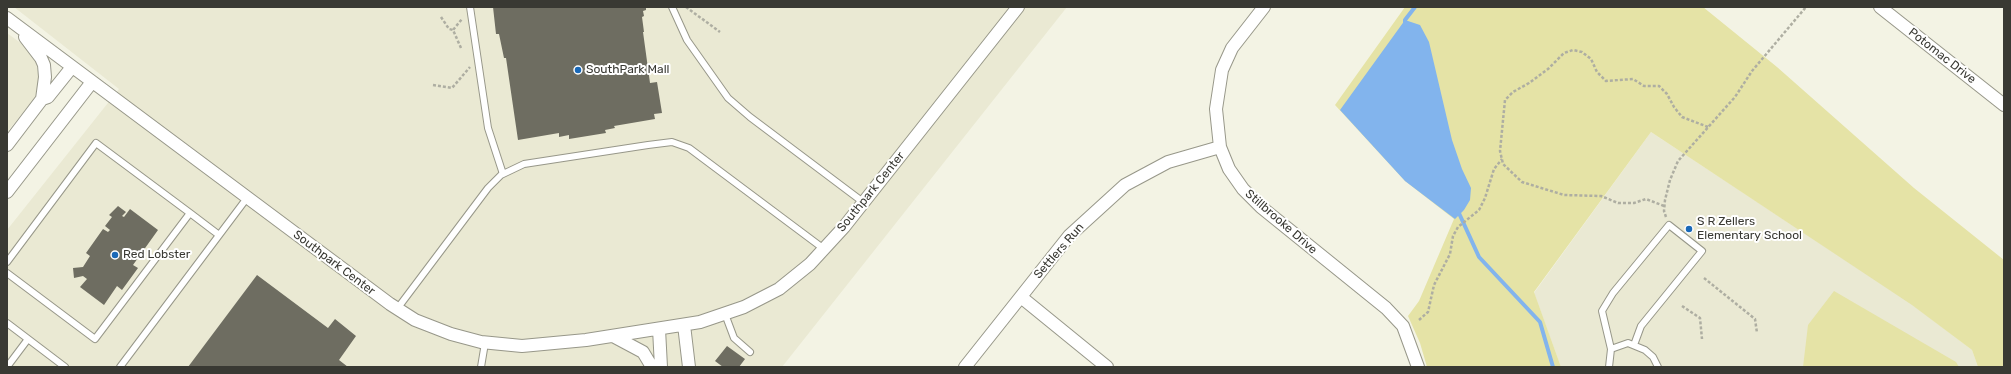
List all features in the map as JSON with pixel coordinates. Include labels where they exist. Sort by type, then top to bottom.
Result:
[{"type":"street","name":"Southpark Center","points":[[11,21],[397,309],[434,328],[485,343],[529,346],[613,336],[700,322],[752,304],[779,289],[794,278],[824,249],[1018,7]]},
{"type":"street","name":"Stillbrooke Drive","points":[[1264,7],[1232,48],[1222,70],[1216,109],[1220,147],[1229,170],[1243,189],[1261,207],[1373,296],[1403,326],[1418,367]]},
{"type":"street","name":"Potomac Drive","points":[[1880,7],[2004,105]]},
{"type":"street","name":"Southpark Center","points":[[7,145],[42,99],[45,77],[44,65],[41,58],[11,21]]},
{"type":"street","name":"Southpark Center","points":[[42,99],[48,97],[72,67]]},
{"type":"street","points":[[7,192],[92,82]]},
{"type":"street","name":"Settlers Run","points":[[965,367],[1069,236],[1125,185],[1168,162],[1220,147]]},
{"type":"street","points":[[1021,297],[1108,367]]},
{"type":"street","points":[[684,325],[689,367]]},
{"type":"street","points":[[659,329],[661,367]]},
{"type":"street","points":[[613,336],[643,352],[652,367]]},
{"type":"lane","points":[[470,7],[488,128],[503,174]]},
{"type":"lane","points":[[672,7],[683,32],[700,60],[733,103],[863,202]]},
{"type":"lane","points":[[7,262],[96,143],[219,235]]},
{"type":"lane","points":[[397,309],[488,188],[503,174],[524,164],[648,145],[676,143],[694,151],[824,249]]},
{"type":"lane","points":[[120,367],[247,198]]},
{"type":"lane","points":[[7,274],[95,339],[190,213]]},
{"type":"lane","points":[[1609,367],[1611,349],[1602,311],[1613,293],[1669,225],[1702,251],[1645,321],[1634,345]]},
{"type":"lane","points":[[725,314],[734,338],[750,352]]},
{"type":"lane","points":[[7,323],[64,367]]},
{"type":"lane","points":[[7,367],[28,339]]},
{"type":"lane","points":[[481,367],[485,343]]},
{"type":"lane","points":[[1611,349],[1628,343],[1634,345],[1645,350],[1653,357],[1658,367]]},
{"type":"path","points":[[686,7],[720,32]]},
{"type":"path","points":[[1669,225],[1664,211],[1664,206],[1670,180],[1678,161],[1736,97],[1752,70],[1806,7]]},
{"type":"path","points":[[441,17],[449,29],[453,30],[461,48]]},
{"type":"path","points":[[453,30],[464,17]]},
{"type":"path","points":[[1664,206],[1646,199],[1634,203],[1618,203],[1601,196],[1564,195],[1522,182],[1503,164],[1500,151],[1505,100],[1513,92],[1529,84],[1548,69],[1564,53],[1573,50],[1582,52],[1591,59],[1597,72],[1606,81],[1633,79],[1644,86],[1660,86],[1682,117],[1708,127]]},
{"type":"path","points":[[433,85],[452,88],[470,66],[470,61]]},
{"type":"path","points":[[1419,320],[1428,312],[1434,285],[1450,254],[1452,236],[1459,226],[1479,210],[1485,198],[1494,169],[1502,159]]},
{"type":"path","points":[[1704,278],[1755,319],[1757,333]]},
{"type":"path","points":[[1682,306],[1700,318],[1702,339]]},
{"type":"shaded area","points":[[14,7],[1067,7],[782,367],[7,367],[7,230],[119,89]]},
{"type":"shaded area","points":[[1405,7],[1703,7],[1777,67],[1914,188],[2004,260],[2004,367],[1978,367],[1972,350],[1912,305],[1651,132],[1534,292],[1561,367],[1427,367],[1420,343],[1408,316],[1419,301],[1454,219],[1405,181],[1335,105]]},
{"type":"shaded area","points":[[7,33],[22,44],[36,62],[39,79],[35,98],[7,132]]},
{"type":"shaded area","name":"S R Zellers Elementary School","points":[[1651,132],[1912,304],[1972,350],[1978,367],[1561,367],[1534,293]]},
{"type":"shaded area","points":[[1834,291],[1956,362],[1959,367],[1803,367],[1808,325]]},
{"type":"water","points":[[1405,20],[1420,25],[1429,42],[1452,140],[1462,169],[1471,188],[1470,200],[1464,210],[1455,219],[1405,181],[1340,110]]},
{"type":"building","name":"SouthPark Mall","points":[[493,7],[646,7],[646,10],[643,11],[644,16],[642,17],[650,83],[657,82],[662,113],[654,114],[655,119],[614,126],[615,128],[605,130],[606,133],[569,139],[569,135],[559,137],[559,133],[518,140],[506,58],[504,58],[499,34],[496,34]]},
{"type":"building","name":"Red Lobster","points":[[118,206],[126,212],[122,216],[124,217],[130,209],[158,230],[133,265],[138,268],[122,290],[117,286],[104,305],[80,287],[87,279],[83,276],[74,278],[73,268],[83,267],[90,256],[86,253],[103,229],[108,232],[110,230],[105,226],[112,217],[109,215]]},
{"type":"building","points":[[257,275],[328,328],[335,319],[356,336],[339,360],[348,367],[188,367]]},
{"type":"building","points":[[727,346],[745,359],[739,367],[723,367],[715,361]]},
{"type":"waterway","points":[[1405,25],[1405,20],[1415,7]]},
{"type":"waterway","points":[[1458,211],[1479,257],[1540,322],[1553,367]]},
{"type":"place","name":"SouthPark Mall","points":[[578,70]]},
{"type":"place","name":"S R Zellers Elementary School","points":[[1689,229]]},
{"type":"place","name":"Red Lobster","points":[[115,255]]}]
